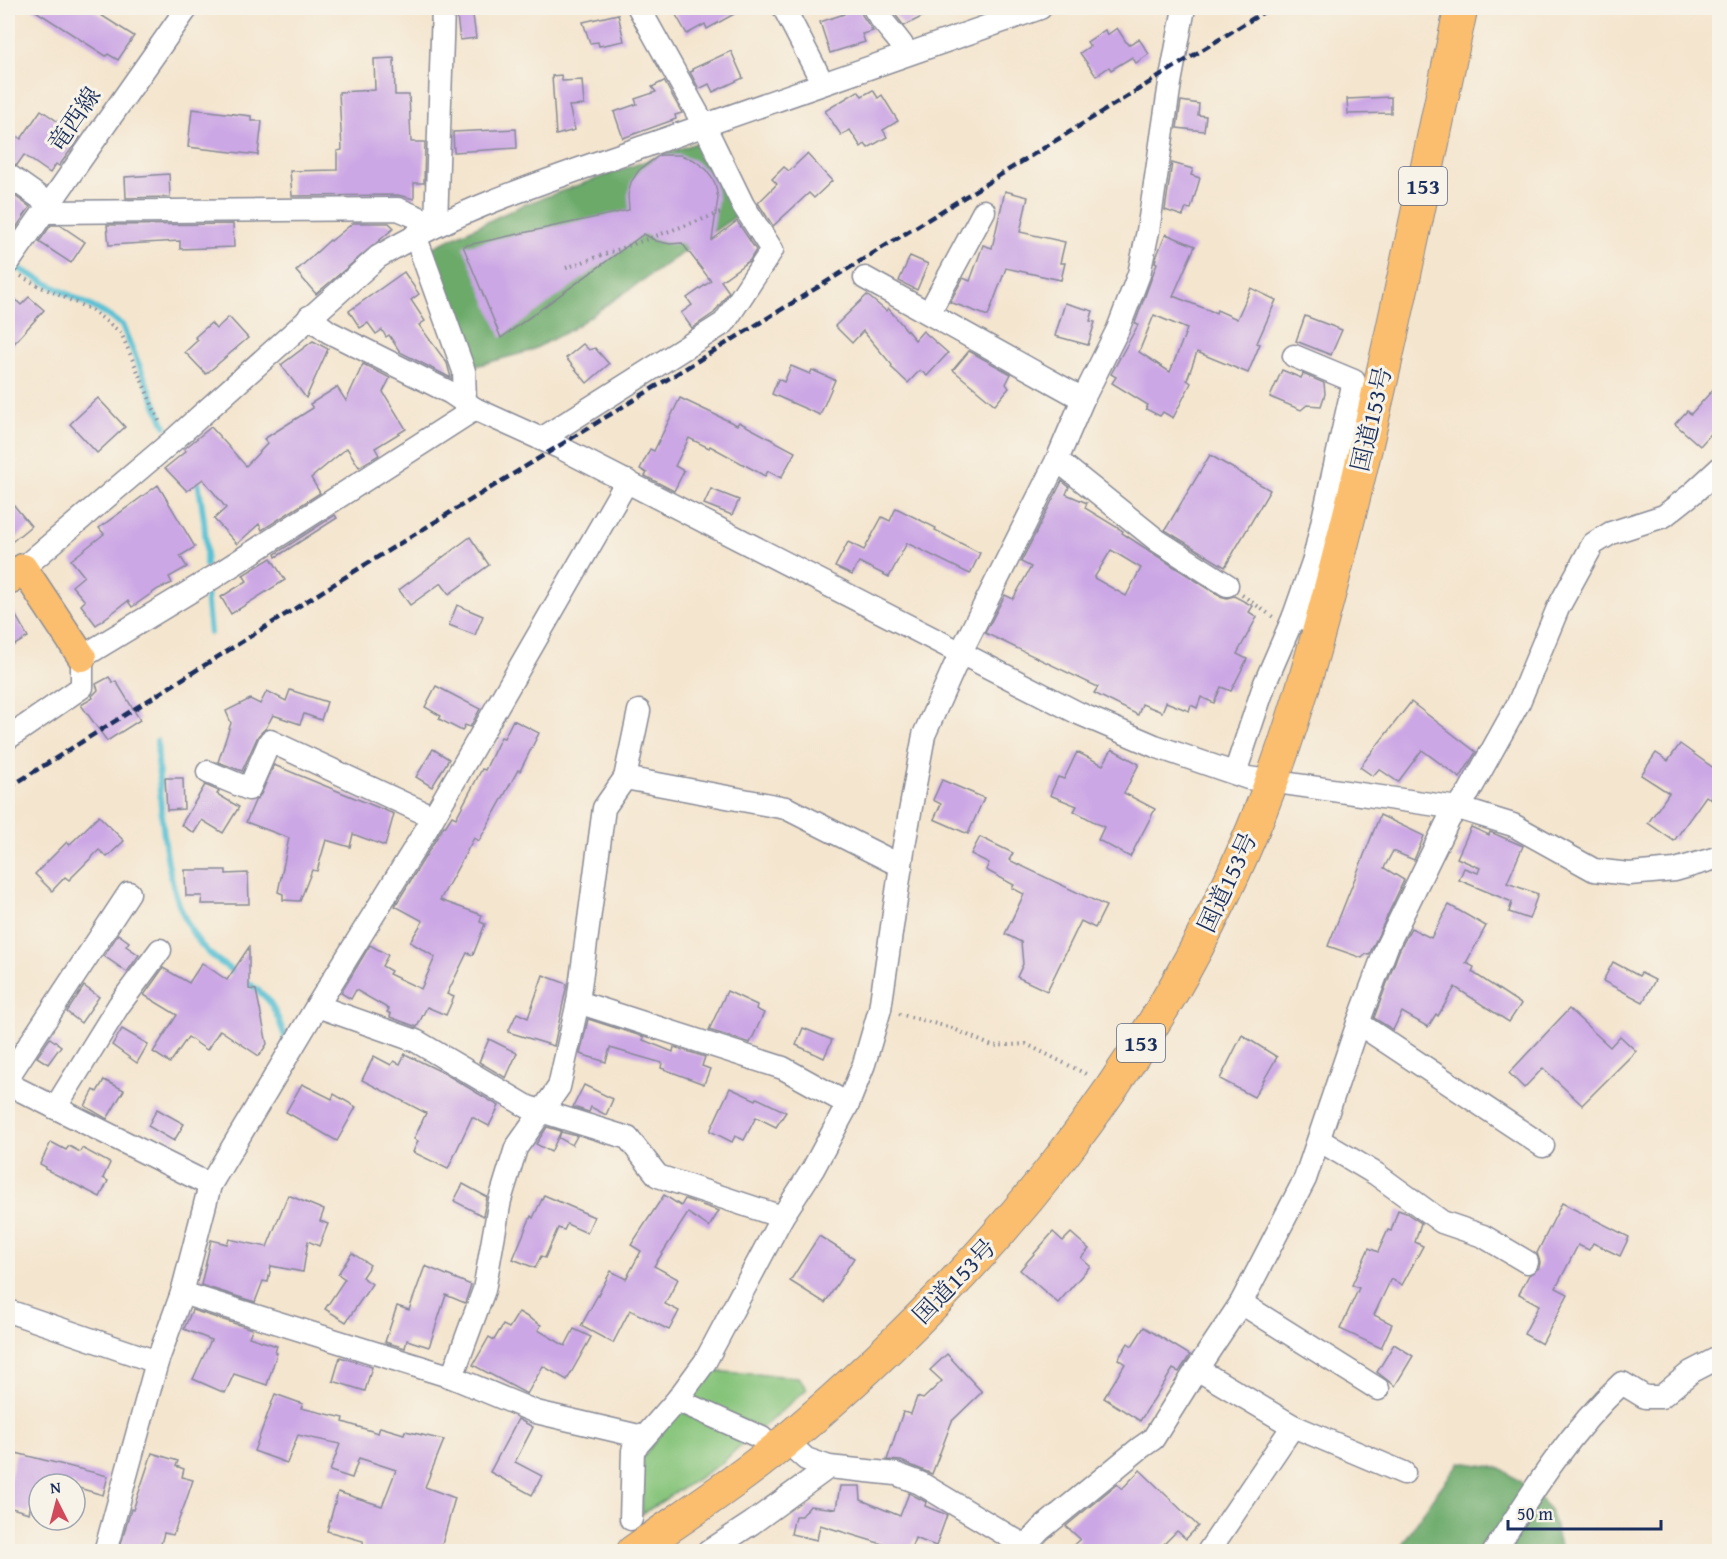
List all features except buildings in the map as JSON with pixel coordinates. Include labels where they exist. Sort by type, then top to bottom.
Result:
[{"type":"highway","name":"国道153号","points":[[633,1551],[780,1446],[919,1319],[991,1243],[1062,1157],[1112,1088],[1185,971],[1252,831],[1293,723],[1301,622],[1360,470],[1461,8]]},
{"type":"main road","points":[[15,575],[82,657]]},
{"type":"street","name":"竜西線","points":[[12,268],[47,208],[186,8]]},
{"type":"street","points":[[436,225],[443,8]]},
{"type":"street","points":[[541,439],[724,323],[772,250],[743,205],[704,125],[639,8]]},
{"type":"street","points":[[784,8],[822,82]]},
{"type":"street","points":[[874,8],[880,19],[902,43],[907,53]]},
{"type":"street","points":[[15,575],[169,444],[378,257],[415,235],[550,180],[822,82],[1040,8]]},
{"type":"street","points":[[631,1520],[633,1450],[677,1400],[705,1362],[782,1217],[813,1169],[848,1104],[864,1064],[880,1009],[924,735],[961,652],[1057,460],[1083,399],[1118,329],[1139,274],[1184,8]]},
{"type":"street","points":[[8,175],[47,208],[398,209],[436,225]]},
{"type":"street","points":[[929,313],[984,211]]},
{"type":"street","points":[[415,235],[459,355],[470,405]]},
{"type":"street","points":[[865,278],[1083,399]]},
{"type":"street","points":[[309,317],[329,332],[470,405],[627,481],[1078,713],[1155,746],[1235,773],[1271,782],[1458,808],[1514,825],[1594,870],[1629,874],[1676,870],[1719,857]]},
{"type":"street","points":[[1235,773],[1265,684],[1301,622],[1354,381],[1294,356]]},
{"type":"street","points":[[8,738],[82,687],[82,657],[214,577],[470,405]]},
{"type":"street","points":[[1057,460],[1158,541],[1227,585]]},
{"type":"street","points":[[677,1400],[806,1459],[829,1467],[896,1474],[920,1483],[1027,1549],[1040,1530],[1153,1439],[1241,1303],[1305,1179],[1387,946],[1449,819],[1469,792],[1519,702],[1558,608],[1593,544],[1611,533],[1664,516],[1719,468]]},
{"type":"street","points":[[105,1551],[157,1362],[182,1293],[210,1185],[316,1006],[433,817],[627,481]]},
{"type":"street","points":[[452,1377],[484,1290],[500,1200],[516,1148],[559,1087],[578,1002],[604,808],[624,778],[639,711]]},
{"type":"street","points":[[208,772],[249,789],[270,741],[433,817]]},
{"type":"street","points":[[624,778],[786,808],[901,867]]},
{"type":"street","points":[[8,1077],[129,893]]},
{"type":"street","points":[[55,1108],[119,1005],[160,950]]},
{"type":"street","points":[[578,1002],[783,1068],[848,1104]]},
{"type":"street","points":[[316,1006],[416,1041],[528,1107],[628,1138],[658,1176],[782,1217]]},
{"type":"street","points":[[1358,1023],[1543,1146]]},
{"type":"street","points":[[8,1084],[210,1185]]},
{"type":"street","points":[[1318,1140],[1376,1174],[1442,1221],[1483,1236],[1527,1262]]},
{"type":"street","points":[[182,1293],[452,1377],[536,1412],[643,1437]]},
{"type":"street","points":[[1241,1303],[1378,1389]]},
{"type":"street","points":[[8,1311],[157,1362]]},
{"type":"street","points":[[1494,1551],[1566,1444],[1622,1383],[1645,1397],[1661,1397],[1691,1372],[1719,1357]]},
{"type":"street","points":[[1197,1369],[1293,1426],[1404,1473]]},
{"type":"street","points":[[1208,1551],[1293,1426]]},
{"type":"street","points":[[708,1551],[752,1523],[829,1467]]},
{"type":"path","points":[[566,268],[743,205]]},
{"type":"path","points":[[12,268],[37,285],[92,310],[121,333],[169,444]]},
{"type":"path","points":[[1227,585],[1301,622]]},
{"type":"path","points":[[880,1009],[952,1028],[992,1046],[1026,1044],[1112,1088]]},
{"type":"green space","points":[[699,142],[741,213],[570,330],[530,351],[472,367],[425,251],[523,205]]},
{"type":"green space","points":[[709,1371],[798,1377],[807,1389],[762,1428],[699,1404],[694,1395]]},
{"type":"green space","points":[[679,1410],[744,1442],[722,1463],[642,1514],[643,1457]]},
{"type":"green space","points":[[1460,1462],[1501,1468],[1530,1489],[1550,1510],[1562,1552],[1397,1552]]},
{"type":"waterway","points":[[16,267],[104,313],[122,325],[165,426]]},
{"type":"waterway","points":[[195,477],[198,481],[203,513],[206,565]]},
{"type":"waterway","points":[[206,593],[210,633]]},
{"type":"waterway","points":[[157,741],[166,853],[181,909],[192,933],[208,952],[256,988],[269,1001],[286,1039],[284,1042]]},
{"type":"railway","points":[[8,788],[363,566],[1270,8]]}]
